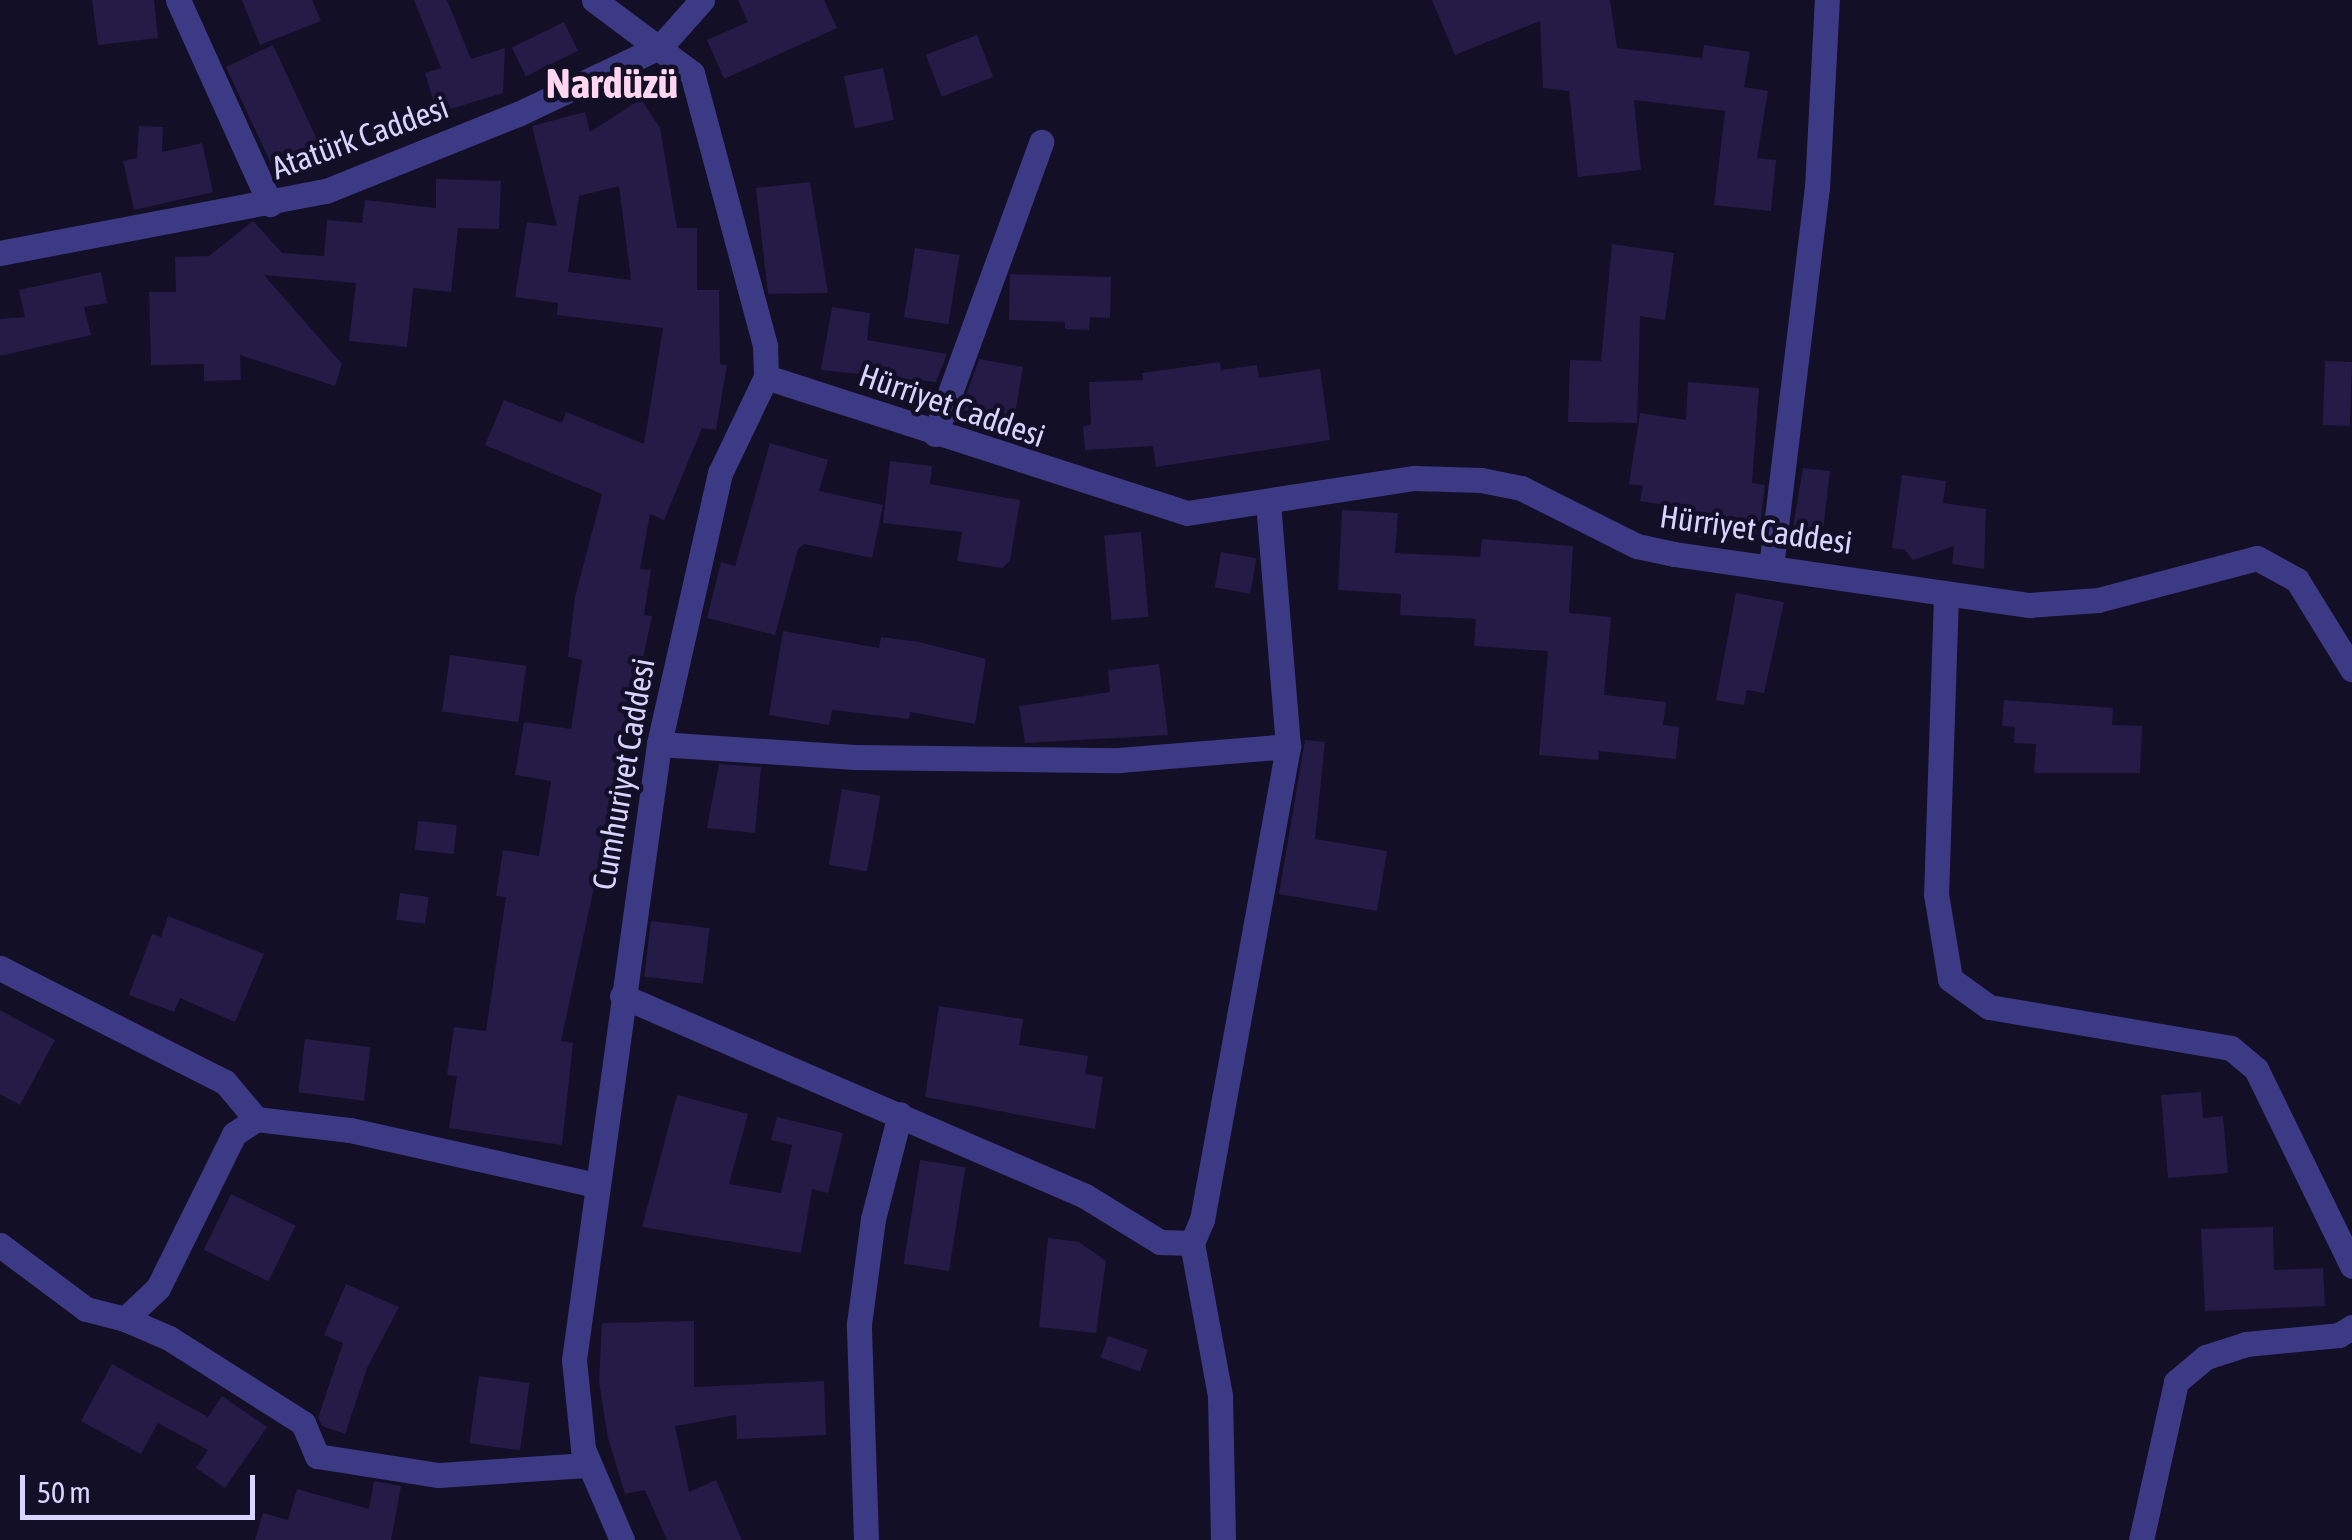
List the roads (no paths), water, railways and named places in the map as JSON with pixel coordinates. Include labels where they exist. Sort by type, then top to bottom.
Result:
[{"type":"street","points":[[178,0],[270,204]]},
{"type":"street","points":[[661,46],[702,0]]},
{"type":"street","points":[[1771,568],[1817,188],[1826,0]]},
{"type":"street","points":[[610,4],[683,62],[700,90],[756,300],[766,377]]},
{"type":"street","name":"Atatürk Caddesi","points":[[0,254],[326,191],[661,46]]},
{"type":"street","points":[[935,434],[1040,142]]},
{"type":"street","name":"Hürriyet Caddesi","points":[[766,377],[1166,510],[1268,503],[1414,478],[1480,480],[1521,488],[1637,546],[1946,594],[2064,604],[2257,558],[2297,580],[2352,669]]},
{"type":"street","name":"Cumhuriyet Caddesi","points":[[622,1540],[587,1464],[574,1360],[659,744],[720,473],[766,377]]},
{"type":"street","points":[[1223,1540],[1220,1396],[1192,1244],[1202,1220],[1288,746],[1268,503]]},
{"type":"street","points":[[1946,594],[1936,894],[1950,979],[1989,1007],[2232,1048],[2256,1069],[2352,1266]]},
{"type":"street","points":[[659,744],[855,757],[1100,760],[1288,746]]},
{"type":"street","points":[[0,968],[225,1082],[256,1119]]},
{"type":"street","points":[[622,996],[1085,1196],[1160,1242],[1192,1244]]},
{"type":"street","points":[[866,1540],[858,1324],[873,1218],[900,1114]]},
{"type":"street","points":[[126,1319],[158,1288],[234,1134],[256,1119],[350,1130],[598,1184]]},
{"type":"street","points":[[0,1245],[86,1309],[126,1319],[169,1338],[303,1422],[316,1456],[439,1475],[587,1464]]},
{"type":"street","points":[[2141,1540],[2176,1382],[2206,1357],[2246,1344],[2338,1335],[2352,1327]]},
{"type":"district","name":"Nardüzü","points":[[612,83]]}]
